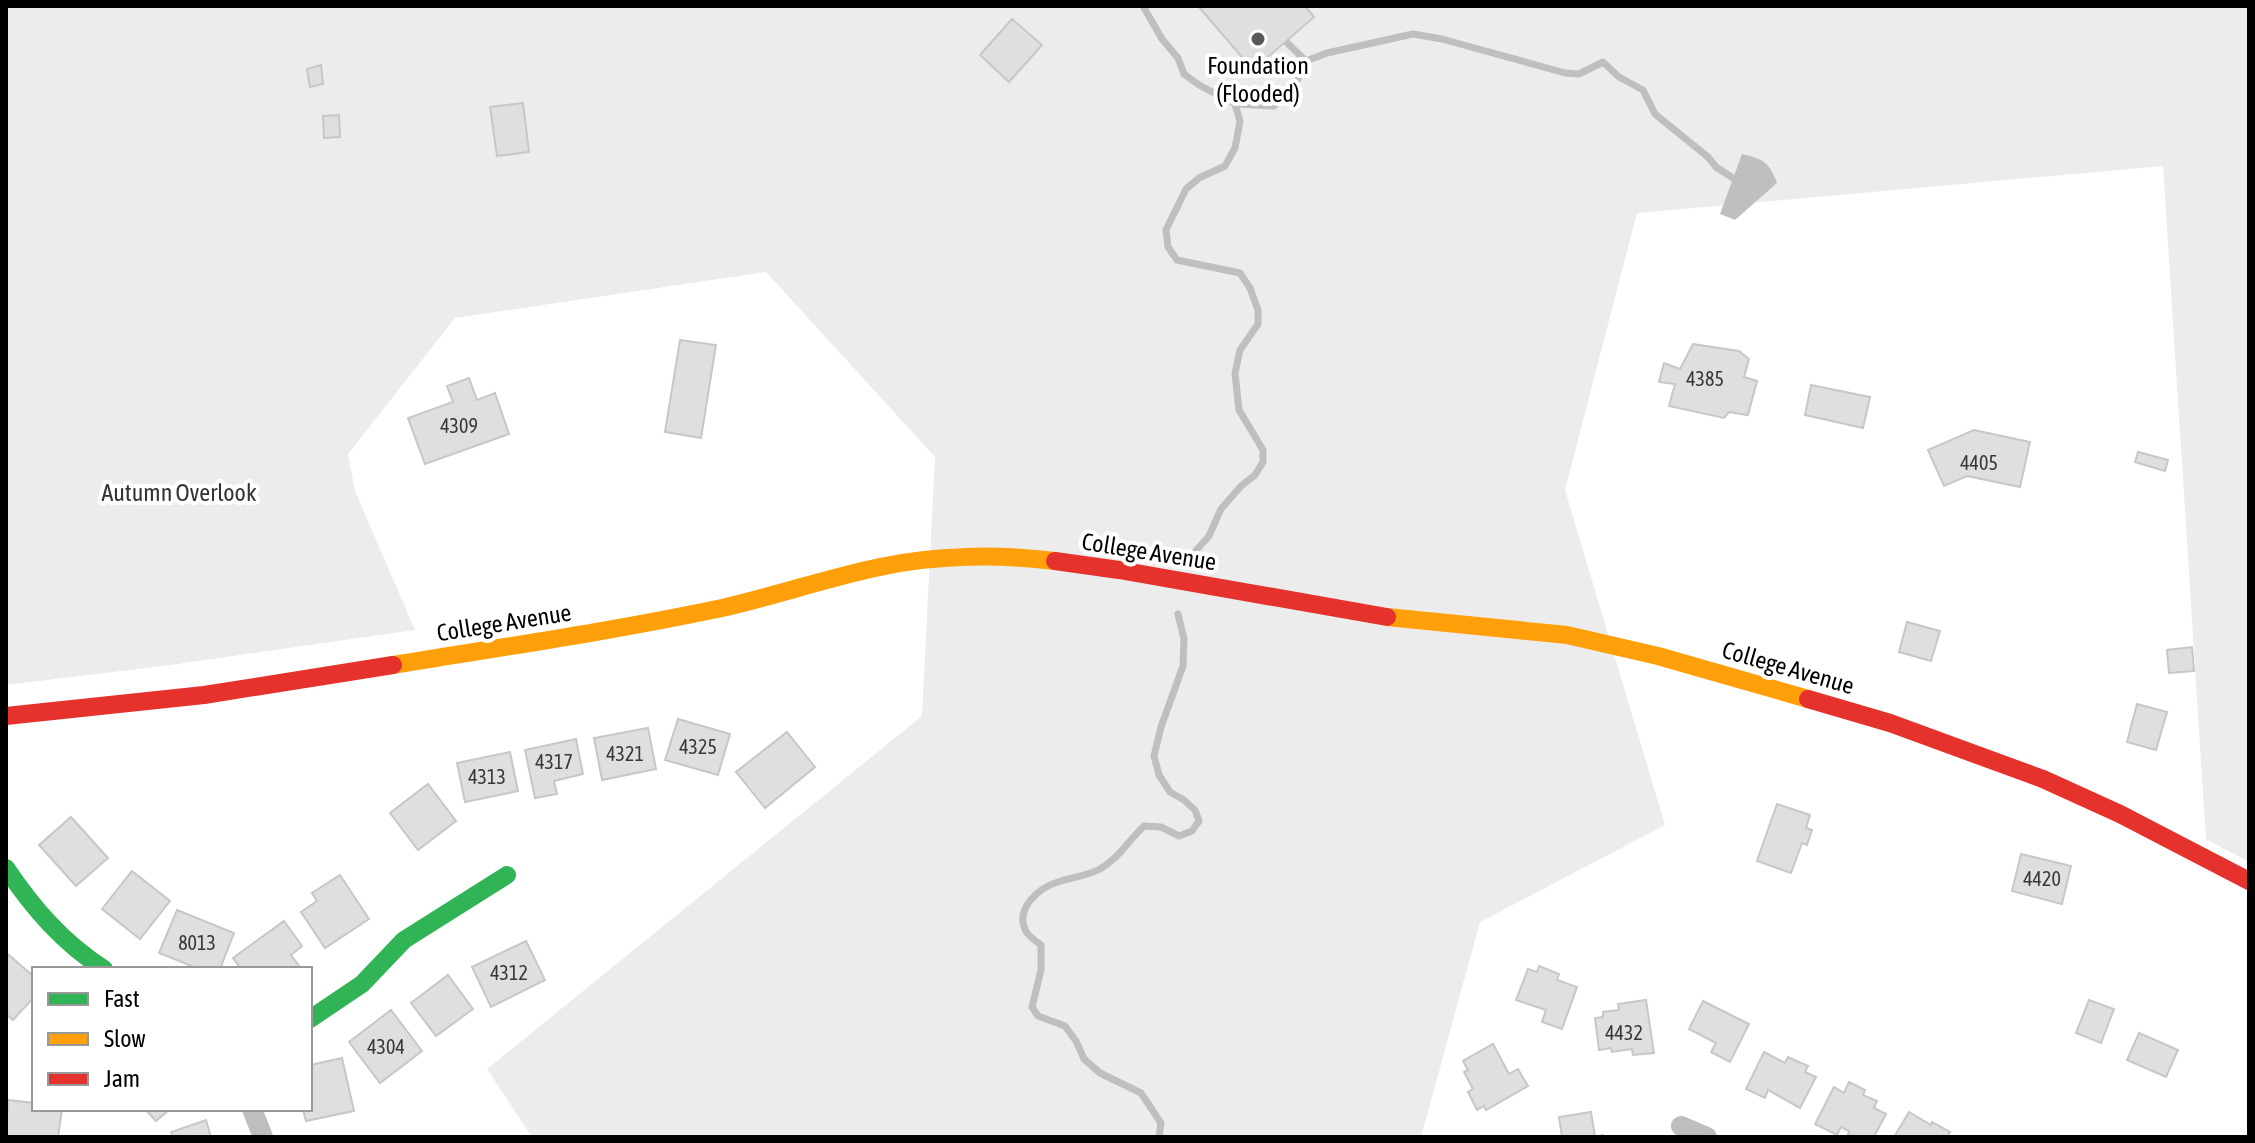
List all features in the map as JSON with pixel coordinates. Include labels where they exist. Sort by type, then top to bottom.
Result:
[{"type":"street","name":"College Avenue","points":[[6,716],[204,695],[622,628],[725,607],[879,567],[925,559],[1044,560],[1133,572],[1361,614],[1567,635],[1658,656],[1890,723],[2043,779],[2120,814],[2249,881]]},
{"type":"street","points":[[6,868],[52,930],[100,967]]},
{"type":"street","points":[[312,1018],[358,987],[404,940],[507,875]]},
{"type":"street","points":[[253,1111],[263,1137]]},
{"type":"street","points":[[1681,1126],[1707,1137]]},
{"type":"green space","name":"Autumn Overlook","points":[[6,6],[2249,6],[2249,862],[2206,839],[2163,166],[1637,213],[1565,490],[1665,825],[1480,922],[1421,1137],[532,1137],[487,1069],[922,716],[935,457],[766,272],[455,318],[348,454],[355,491],[415,630],[6,685]]},
{"type":"shaded area","points":[[1742,154],[1764,162],[1777,183],[1735,220],[1720,214]]},
{"type":"building","name":"Foundation (Flooded)","points":[[1198,6],[1305,6],[1314,17],[1253,70]]},
{"type":"building","points":[[1012,19],[1042,45],[1009,82],[980,55]]},
{"type":"building","points":[[321,65],[323,84],[310,87],[307,69]]},
{"type":"building","points":[[523,103],[529,152],[497,156],[490,107]]},
{"type":"building","points":[[339,115],[340,137],[324,138],[323,116]]},
{"type":"building","points":[[680,340],[716,345],[701,438],[665,432]]},
{"type":"building","points":[[1693,344],[1739,351],[1749,359],[1744,377],[1757,381],[1748,415],[1729,412],[1724,418],[1669,406],[1675,384],[1659,382],[1664,363],[1680,369]]},
{"type":"building","points":[[469,378],[477,400],[495,393],[509,434],[425,464],[408,418],[453,402],[447,386]]},
{"type":"building","points":[[1811,385],[1870,397],[1863,428],[1805,415]]},
{"type":"building","points":[[1974,430],[2030,442],[2020,487],[1967,476],[1944,486],[1928,450]]},
{"type":"building","points":[[2138,452],[2168,460],[2165,471],[2135,462]]},
{"type":"building","points":[[1907,622],[1940,631],[1931,661],[1899,652]]},
{"type":"building","points":[[2192,647],[2194,671],[2169,673],[2167,650]]},
{"type":"building","points":[[2137,704],[2167,712],[2156,750],[2127,742]]},
{"type":"building","points":[[678,719],[730,734],[718,775],[665,760]]},
{"type":"building","points":[[648,728],[656,769],[602,780],[594,738]]},
{"type":"building","points":[[787,732],[815,767],[765,808],[736,772]]},
{"type":"building","points":[[576,739],[583,774],[554,781],[557,794],[535,798],[525,750]]},
{"type":"building","points":[[510,752],[518,791],[465,802],[457,763]]},
{"type":"building","points":[[428,784],[456,821],[418,850],[390,813]]},
{"type":"building","points":[[1777,804],[1810,815],[1806,828],[1812,830],[1807,845],[1802,843],[1791,873],[1757,861]]},
{"type":"building","points":[[71,817],[108,858],[76,886],[39,845]]},
{"type":"building","points":[[2021,854],[2071,866],[2062,904],[2012,891]]},
{"type":"building","points":[[132,871],[170,901],[140,939],[102,909]]},
{"type":"building","points":[[340,875],[369,919],[325,948],[301,912],[317,901],[312,893]]},
{"type":"building","points":[[177,910],[234,933],[221,967],[194,967],[159,953]]},
{"type":"building","points":[[284,921],[302,946],[291,955],[298,967],[240,967],[233,958]]},
{"type":"building","points":[[526,941],[545,980],[491,1007],[472,967]]},
{"type":"building","points":[[9,955],[32,975],[32,999],[13,1020],[6,1014],[6,959]]},
{"type":"building","points":[[1539,966],[1559,974],[1557,980],[1577,987],[1562,1029],[1542,1022],[1546,1010],[1516,1000],[1528,969],[1537,972]]},
{"type":"building","points":[[448,975],[473,1009],[436,1036],[411,1003]]},
{"type":"building","points":[[1646,1000],[1654,1053],[1633,1055],[1632,1049],[1599,1050],[1595,1018],[1603,1017],[1603,1012],[1619,1010],[1618,1004]]},
{"type":"building","points":[[2089,1000],[2114,1009],[2101,1043],[2076,1033]]},
{"type":"building","points":[[1703,1001],[1749,1024],[1730,1062],[1711,1052],[1716,1043],[1689,1029]]},
{"type":"building","points":[[391,1010],[422,1051],[380,1083],[349,1042]]},
{"type":"building","points":[[2139,1033],[2178,1050],[2166,1077],[2127,1060]]},
{"type":"building","points":[[1493,1044],[1509,1074],[1518,1069],[1528,1086],[1486,1110],[1484,1106],[1477,1110],[1468,1092],[1473,1089],[1464,1072],[1468,1070],[1463,1061]]},
{"type":"building","points":[[1764,1052],[1785,1063],[1788,1057],[1808,1066],[1805,1072],[1816,1077],[1800,1108],[1768,1090],[1765,1098],[1746,1089]]},
{"type":"building","points":[[342,1058],[354,1111],[306,1121],[304,1111],[312,1111],[312,1065]]},
{"type":"building","points":[[1849,1082],[1865,1090],[1863,1095],[1877,1101],[1874,1108],[1886,1114],[1874,1137],[1853,1137],[1841,1127],[1837,1135],[1815,1124],[1834,1087],[1844,1093]]},
{"type":"building","points":[[8,1100],[32,1103],[32,1111],[62,1111],[58,1137],[6,1137]]},
{"type":"building","points":[[147,1111],[168,1111],[156,1121]]},
{"type":"building","points":[[1591,1112],[1595,1137],[1562,1137],[1559,1117]]},
{"type":"building","points":[[1909,1112],[1950,1132],[1947,1137],[1894,1137]]},
{"type":"building","points":[[206,1120],[211,1137],[173,1137],[171,1132]]},
{"type":"waterway","points":[[1143,6],[1162,39],[1178,58],[1184,74],[1235,104],[1240,121],[1235,148],[1225,166],[1199,178],[1186,189],[1166,230],[1168,247],[1177,260],[1240,273],[1250,288],[1258,310],[1258,324],[1240,350],[1235,373],[1239,410],[1263,450],[1263,462],[1255,475],[1221,509],[1209,536],[1193,554]]},
{"type":"waterway","points":[[1235,104],[1274,106],[1296,83],[1306,61],[1327,53],[1413,34],[1565,73],[1579,74],[1603,62],[1619,77],[1643,90],[1655,114],[1733,178]]},
{"type":"waterway","points":[[1279,35],[1306,61]]},
{"type":"waterway","points":[[1159,1137],[1161,1123],[1141,1093],[1100,1073],[1084,1059],[1065,1026],[1038,1016],[1032,1007],[1041,970],[1041,945],[1027,933],[1023,916],[1030,901],[1043,889],[1100,869],[1118,855],[1144,826],[1161,827],[1179,836],[1192,831],[1199,821],[1195,810],[1170,792],[1159,775],[1154,756],[1183,666],[1184,639],[1178,614]]},
{"type":"traffic: fast","points":[[6,868],[50,924],[101,967]]},
{"type":"traffic: fast","points":[[312,1018],[362,984],[404,940],[507,875]]},
{"type":"traffic: slow","points":[[393,665],[681,616],[901,563],[967,557],[1055,561]]},
{"type":"traffic: slow","points":[[1387,617],[1567,635],[1658,656],[1808,699]]},
{"type":"traffic: jam","points":[[1055,561],[1387,617]]},
{"type":"traffic: jam","points":[[6,716],[204,695],[393,665]]},
{"type":"traffic: jam","points":[[1808,699],[1890,723],[2043,779],[2120,814],[2249,881]]},
{"type":"place","name":"Foundation (Flooded)","points":[[1258,39]]}]
